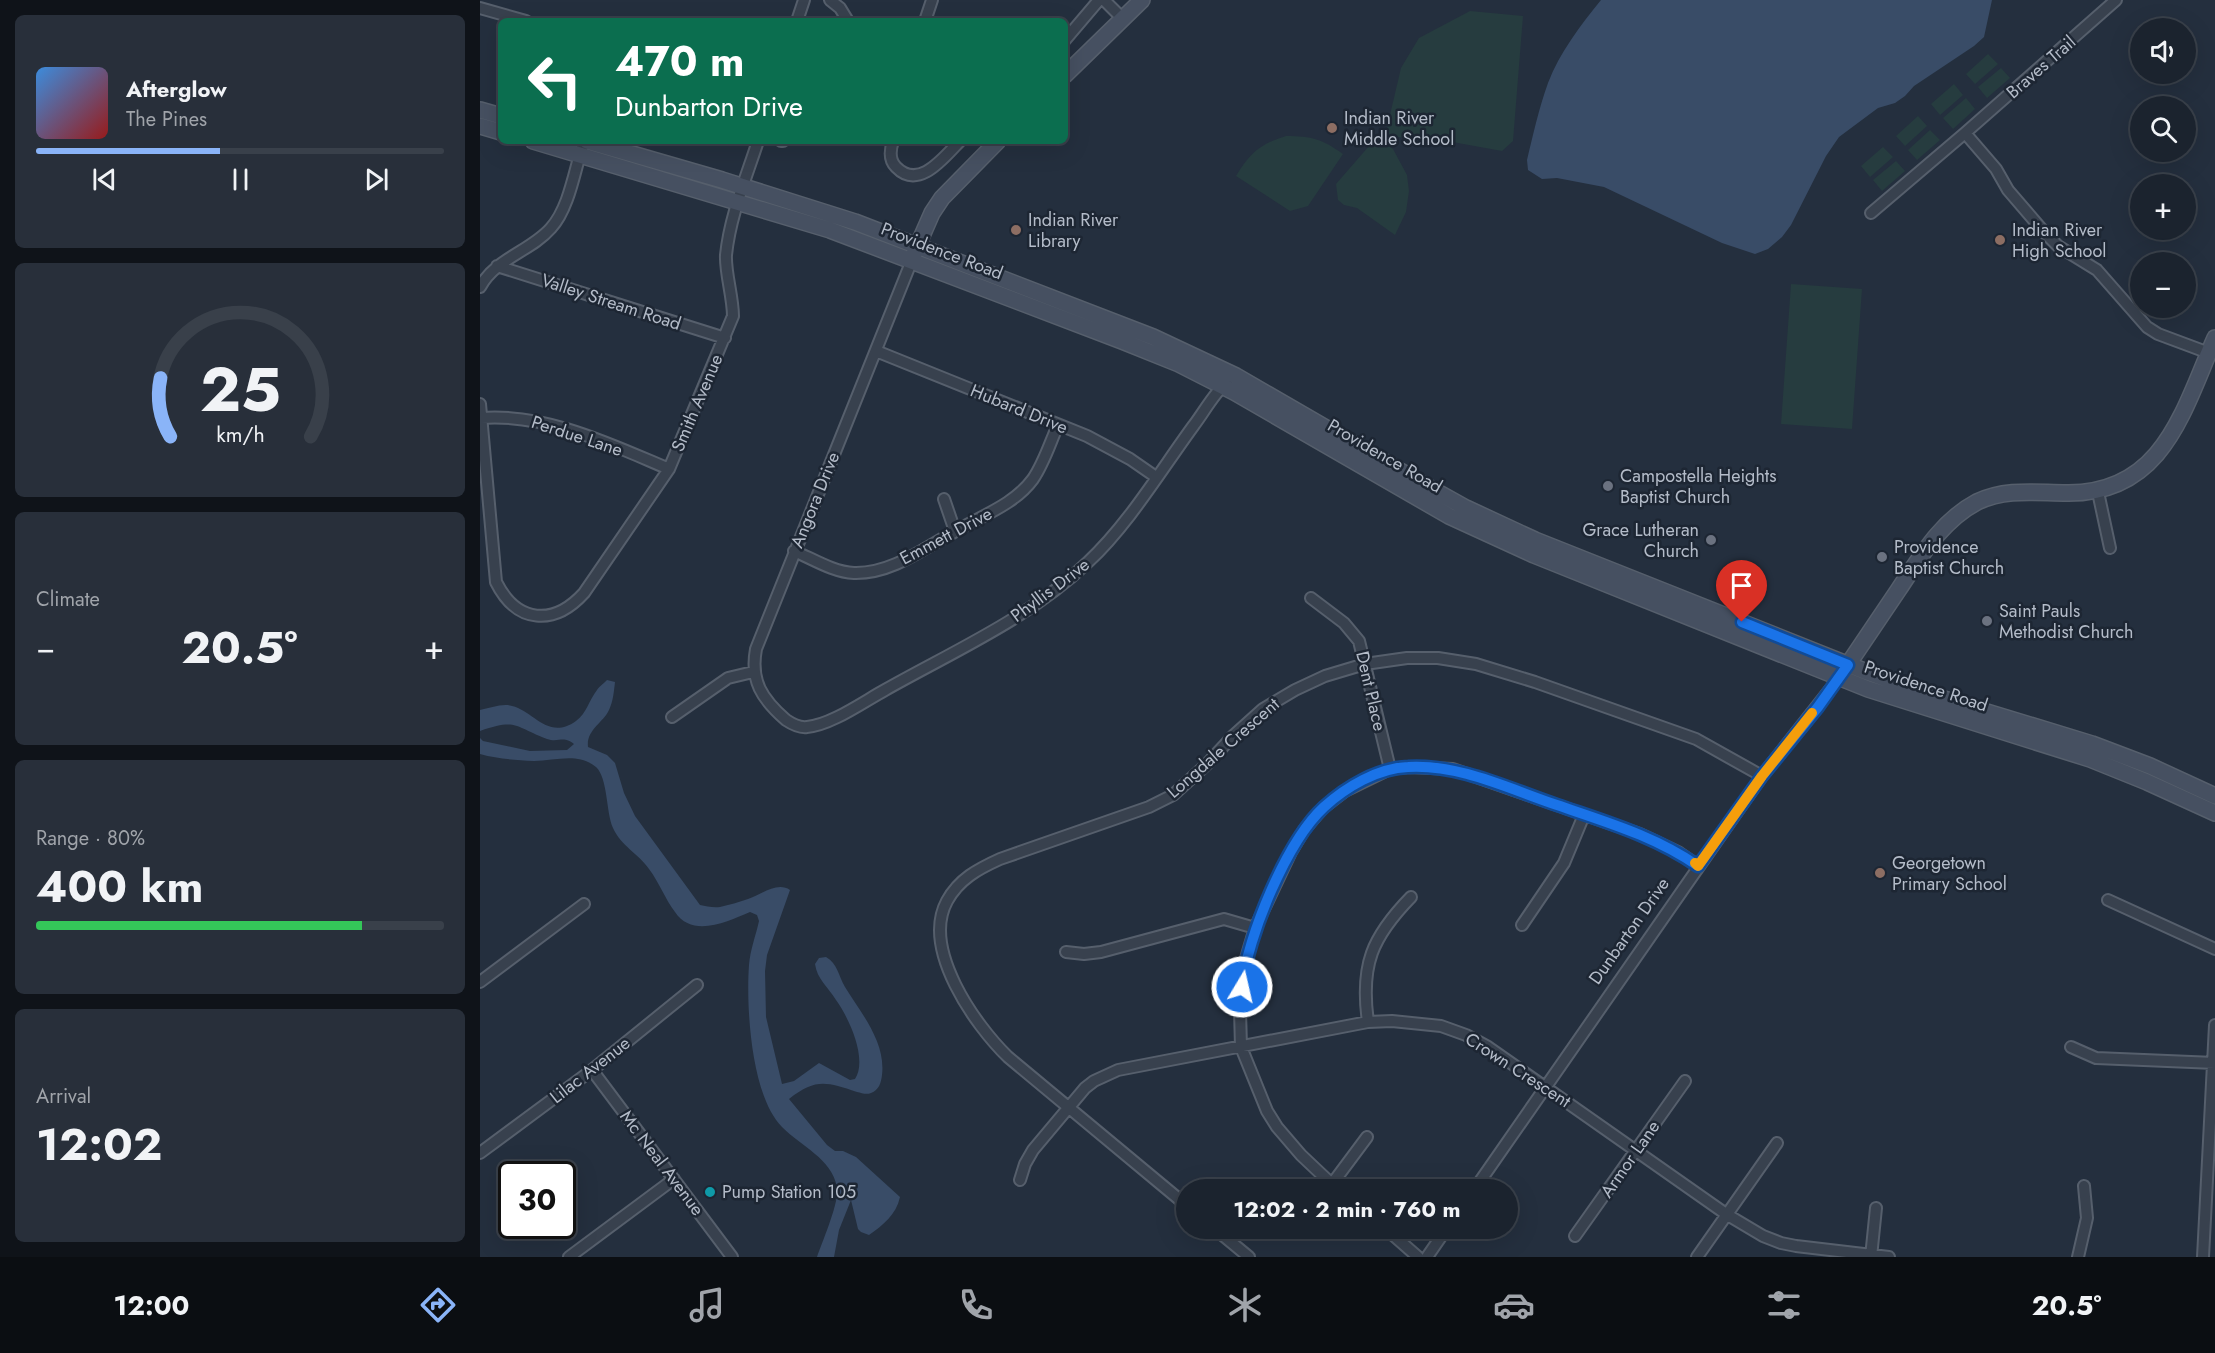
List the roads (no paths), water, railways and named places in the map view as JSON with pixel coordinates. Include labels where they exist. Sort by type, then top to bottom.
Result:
[{"type":"main road","points":[[1068,72],[1142,0]]},
{"type":"main road","points":[[480,110],[498,115]]},
{"type":"main road","points":[[480,126],[498,131]]},
{"type":"main road","name":"Providence Road","points":[[564,144],[584,146],[741,194],[830,230],[915,252],[1153,337],[1236,376],[1421,483],[1493,521],[1843,671],[1912,704],[2090,759],[2215,813]]},
{"type":"main road","points":[[915,252],[932,213],[942,198],[995,144]]},
{"type":"main road","name":"Providence Road","points":[[915,252],[1150,352],[1223,386],[1422,501],[1477,530],[1553,563],[1843,671],[1928,694],[2092,744],[2150,766],[2215,796]]},
{"type":"main road","name":"Dunbarton Drive","points":[[1843,671],[1934,537],[1960,514],[1977,503],[2010,492],[2098,492],[2130,478],[2159,453],[2184,409],[2215,338]]},
{"type":"street","points":[[798,18],[804,0]]},
{"type":"street","points":[[830,0],[840,8],[846,18]]},
{"type":"street","points":[[926,18],[932,0]]},
{"type":"street","points":[[1068,37],[1098,0]]},
{"type":"street","points":[[1104,0],[1123,19]]},
{"type":"street","name":"Braves Trail","points":[[1871,213],[2116,0]]},
{"type":"street","points":[[480,8],[515,18]]},
{"type":"street","points":[[1965,133],[1996,169],[2008,190],[2044,233],[2058,246],[2097,270],[2147,327],[2158,334],[2209,353]]},
{"type":"street","name":"Smith Avenue","points":[[481,418],[496,582],[502,593],[518,609],[540,616],[558,614],[570,608],[584,593],[669,469],[725,338],[733,316],[733,300],[726,257],[741,194],[757,144]]},
{"type":"street","points":[[892,144],[890,156],[892,164],[902,173],[915,176],[928,172],[957,144]]},
{"type":"street","points":[[480,287],[497,266],[542,237],[552,227],[563,212],[584,146]]},
{"type":"street","name":"Angora Drive","points":[[753,672],[759,638],[915,252]]},
{"type":"street","name":"Valley Stream Road","points":[[497,266],[725,338]]},
{"type":"street","name":"Hubard Drive","points":[[876,351],[1107,445],[1156,477]]},
{"type":"street","name":"Phyllis Drive","points":[[753,672],[761,691],[788,722],[801,727],[818,724],[854,707],[1025,612],[1089,562],[1121,525],[1223,386],[1236,376]]},
{"type":"street","points":[[480,404],[481,418]]},
{"type":"street","name":"Perdue Lane","points":[[481,418],[503,416],[541,423],[602,441],[669,469]]},
{"type":"street","name":"Emmett Drive","points":[[794,551],[840,571],[880,570],[904,560],[1000,507],[1017,495],[1032,480],[1041,465],[1058,426]]},
{"type":"street","points":[[2098,492],[2110,548]]},
{"type":"street","points":[[944,499],[955,531]]},
{"type":"street","name":"Dent Place","points":[[1311,598],[1344,623],[1359,641],[1390,769]]},
{"type":"street","name":"Longdale Crescent","points":[[1176,1197],[1008,1057],[991,1040],[964,1001],[949,969],[941,939],[941,917],[945,903],[951,894],[979,868],[1149,807],[1173,795],[1263,709],[1295,690],[1324,676],[1365,664],[1407,658],[1438,658],[1476,664],[1667,727],[1725,753],[1762,776]]},
{"type":"street","name":"Dunbarton Drive","points":[[1481,1179],[1762,776],[1843,671]]},
{"type":"street","points":[[672,717],[728,678],[753,672]]},
{"type":"street","points":[[1326,1179],[1301,1155],[1277,1127],[1267,1111],[1241,1047],[1240,1010],[1244,965],[1255,928],[1291,852],[1304,830],[1323,808],[1345,791],[1390,769],[1409,766],[1453,769],[1655,840],[1698,866]]},
{"type":"street","points":[[1522,925],[1564,863],[1584,815]]},
{"type":"street","points":[[1368,1022],[1364,996],[1371,955],[1379,933],[1412,897]]},
{"type":"street","points":[[2108,900],[2215,949]]},
{"type":"street","points":[[480,982],[584,904]]},
{"type":"street","points":[[1066,952],[1084,954],[1101,952],[1224,919],[1255,928]]},
{"type":"street","name":"Lilac Avenue","points":[[480,1153],[592,1070],[697,985]]},
{"type":"street","name":"Crown Crescent","points":[[1020,1180],[1025,1164],[1034,1150],[1069,1108],[1094,1081],[1118,1070],[1368,1022],[1413,1022],[1449,1029],[1488,1047],[1726,1214],[1763,1236],[1796,1246],[1889,1257]]},
{"type":"street","points":[[2203,1257],[2215,1025]]},
{"type":"street","points":[[2071,1047],[2096,1058],[2214,1063]]},
{"type":"street","name":"Mc Neal Avenue","points":[[592,1070],[732,1257]]},
{"type":"street","name":"Armor Lane","points":[[1575,1236],[1685,1081]]},
{"type":"street","points":[[1340,1179],[1367,1137]]},
{"type":"street","points":[[1697,1257],[1777,1143]]},
{"type":"street","points":[[569,1257],[674,1179]]},
{"type":"street","points":[[2078,1257],[2087,1218],[2084,1186]]},
{"type":"street","points":[[1872,1256],[1876,1208]]},
{"type":"street","points":[[1227,1239],[1249,1257]]},
{"type":"street","points":[[1397,1239],[1418,1257]]},
{"type":"street","points":[[1427,1257],[1439,1239]]},
{"type":"water","points":[[1601,0],[1992,0],[1984,37],[1914,86],[1895,103],[1878,108],[1839,137],[1826,156],[1791,225],[1782,237],[1768,249],[1755,254],[1722,243],[1604,187],[1557,178],[1542,179],[1528,170],[1527,160],[1534,131],[1553,72],[1571,40]]},
{"type":"water","points":[[607,680],[615,682],[611,704],[606,715],[590,736],[588,747],[607,755],[615,763],[624,793],[635,816],[700,905],[720,907],[774,888],[790,890],[767,955],[765,971],[766,1017],[782,1084],[794,1081],[819,1063],[850,1080],[855,1079],[858,1071],[858,1050],[855,1039],[841,1008],[818,974],[815,964],[819,958],[826,957],[833,963],[876,1040],[880,1051],[882,1075],[879,1086],[874,1092],[864,1094],[822,1084],[798,1092],[789,1099],[827,1145],[835,1151],[843,1151],[856,1157],[900,1197],[892,1214],[869,1235],[858,1229],[851,1200],[839,1230],[834,1257],[817,1257],[836,1202],[837,1187],[834,1177],[829,1168],[815,1154],[782,1127],[763,1095],[757,1073],[750,1027],[748,983],[749,965],[759,921],[757,915],[750,912],[711,926],[691,925],[682,920],[671,907],[645,864],[616,834],[611,822],[603,779],[596,767],[589,762],[566,758],[513,760],[480,754],[480,738],[483,741],[530,751],[567,750],[574,744],[567,740],[547,739],[515,726],[502,725],[480,731],[480,710],[508,705],[520,709],[549,726],[557,728],[566,726],[580,718],[597,690]]},
{"type":"place","name":"Indian River Middle School","points":[[1332,128]]},
{"type":"place","name":"Indian River Library","points":[[1016,230]]},
{"type":"place","name":"Indian River High School","points":[[2000,240]]},
{"type":"place","name":"Campostella Heights Baptist Church","points":[[1608,486]]},
{"type":"place","name":"Grace Lutheran Church","points":[[1711,540]]},
{"type":"place","name":"Providence Baptist Church","points":[[1882,557]]},
{"type":"place","name":"Saint Pauls Methodist Church","points":[[1987,621]]},
{"type":"place","name":"Georgetown Primary School","points":[[1880,873]]},
{"type":"place","name":"Pump Station 105","points":[[710,1192]]}]
